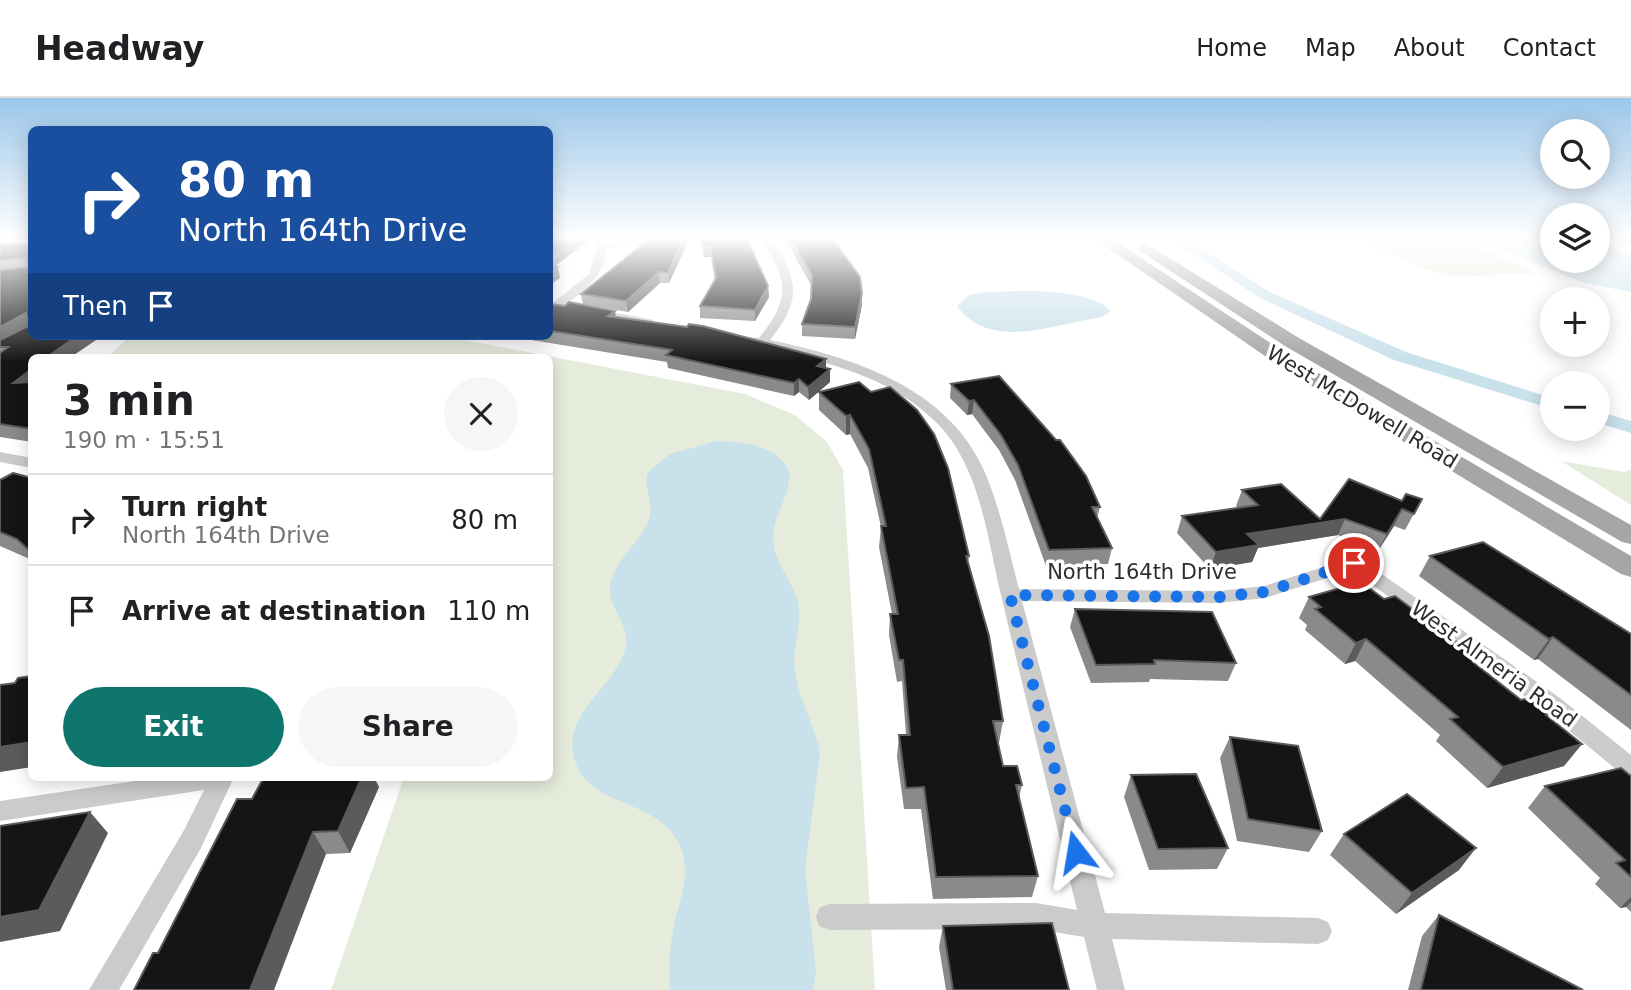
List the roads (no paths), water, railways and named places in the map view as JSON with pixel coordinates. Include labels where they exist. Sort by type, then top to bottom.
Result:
[{"type":"main road","name":"West McDowell Road","points":[[1162,279],[1291,365],[1631,568]]},
{"type":"main road","name":"West McDowell Road","points":[[1194,279],[1292,342],[1631,536]]},
{"type":"street","points":[[553,306],[591,279]]},
{"type":"street","points":[[762,342],[785,315],[790,296],[788,279]]},
{"type":"street","points":[[553,306],[657,324]]},
{"type":"street","points":[[736,338],[818,354],[863,371],[914,399],[961,442],[979,476],[1111,990]]},
{"type":"street","points":[[0,457],[28,462]]},
{"type":"street","name":"North 164th Drive","points":[[1010,595],[1219,597],[1265,592],[1354,563]]},
{"type":"street","name":"West Almeria Road","points":[[1354,563],[1541,696],[1631,768]]},
{"type":"street","points":[[0,811],[202,781]]},
{"type":"street","points":[[103,990],[192,840],[221,781]]},
{"type":"street","points":[[829,918],[1037,916],[1095,926],[1318,931]]},
{"type":"water","points":[[1573,279],[1631,279],[1631,292]]},
{"type":"water","points":[[1034,291],[1071,294],[1101,303],[1111,311],[1102,317],[1044,329],[1005,332],[987,328],[971,320],[957,306],[969,295]]},
{"type":"water","points":[[716,441],[758,446],[776,455],[789,471],[788,488],[773,538],[776,555],[798,602],[795,671],[799,692],[820,753],[805,869],[816,972],[813,990],[670,990],[671,943],[685,878],[684,858],[677,839],[649,814],[614,799],[585,779],[576,764],[572,747],[580,718],[624,653],[626,635],[613,604],[610,588],[616,569],[649,519],[651,507],[646,484],[648,472],[670,454]]},
{"type":"waterway","points":[[1239,279],[1265,295],[1400,356],[1540,400]]},
{"type":"waterway","points":[[1610,421],[1631,427]]}]
